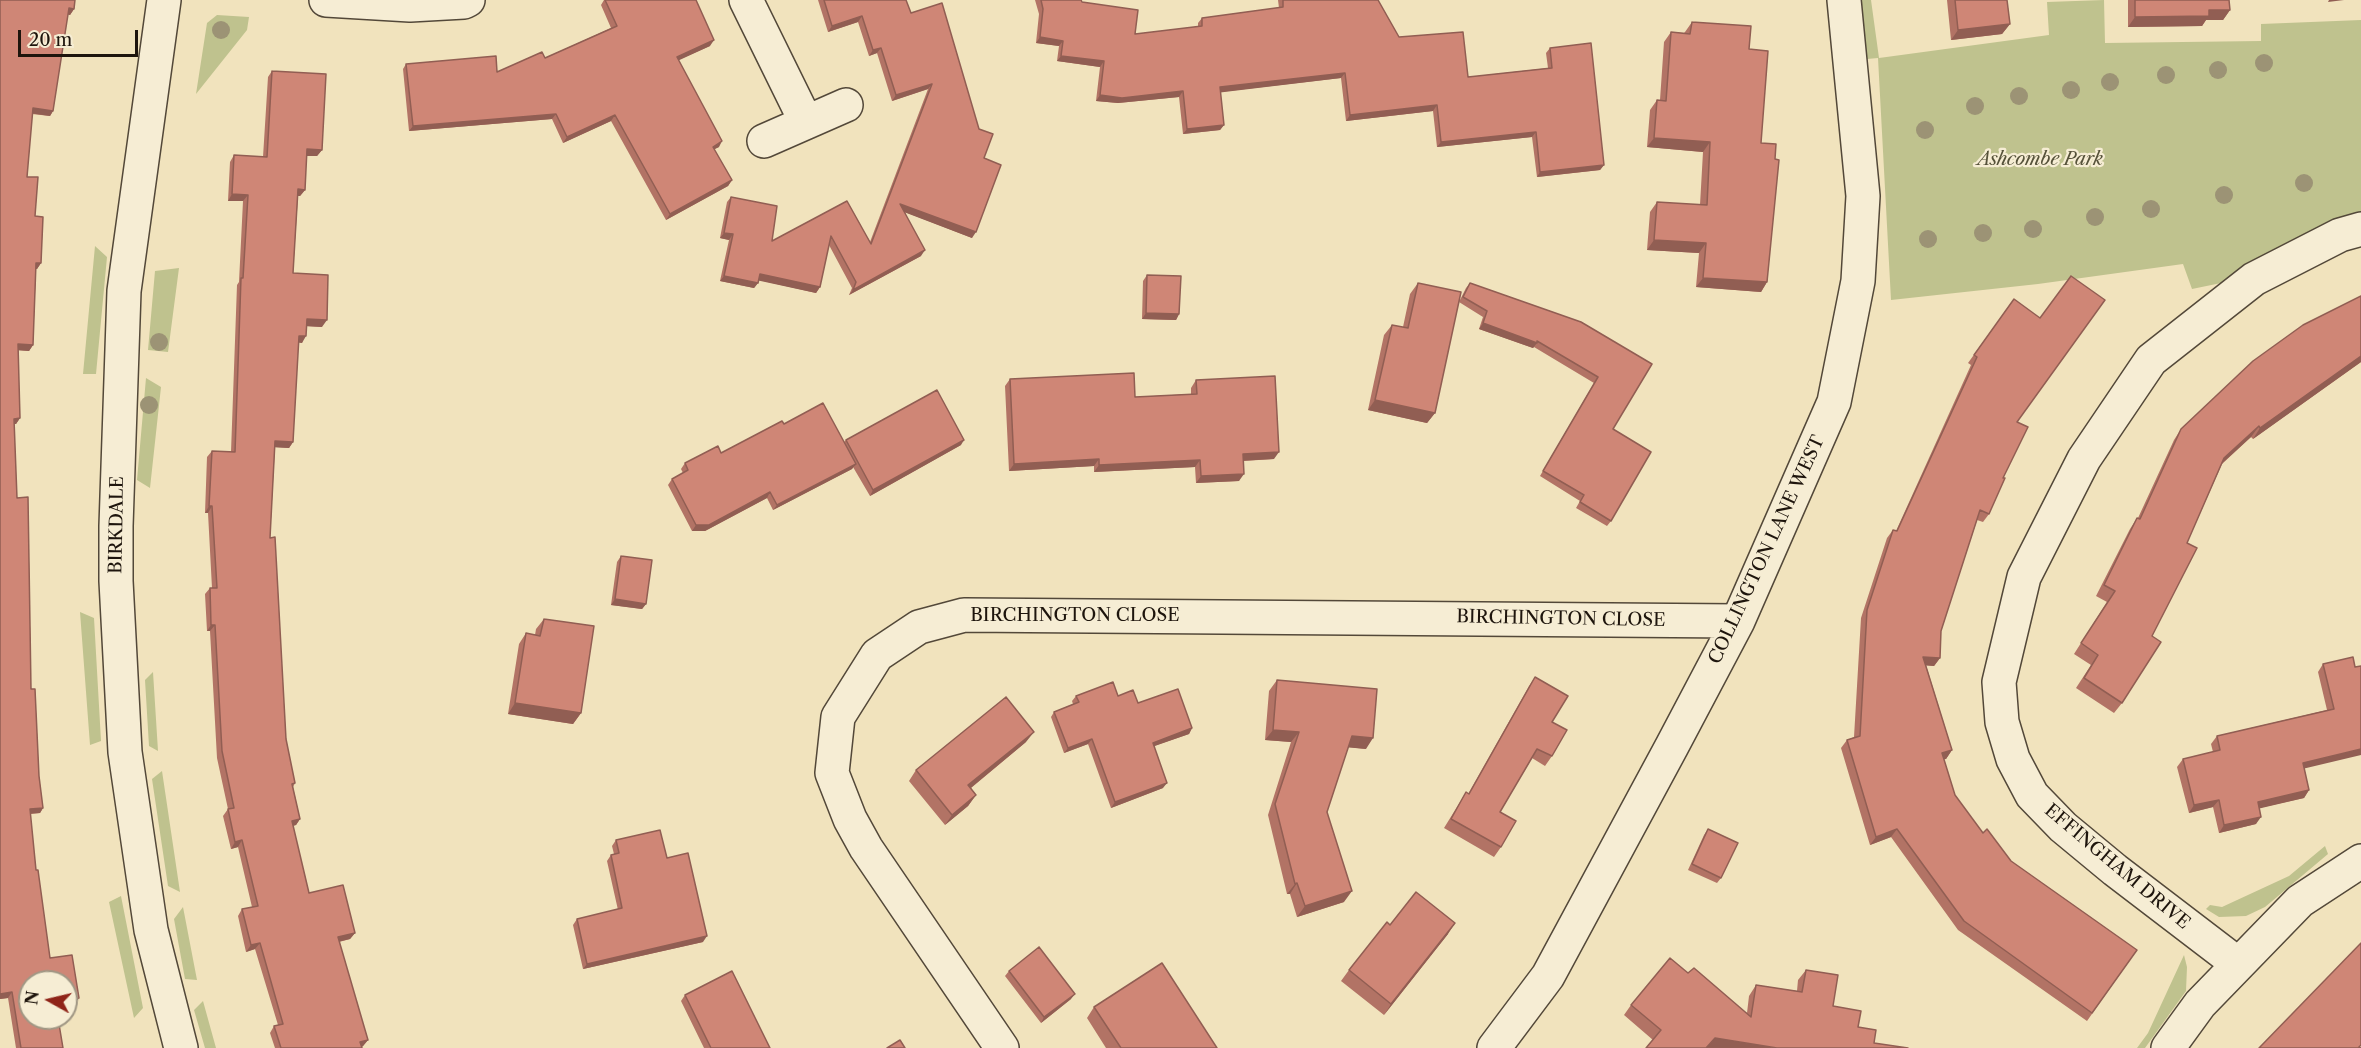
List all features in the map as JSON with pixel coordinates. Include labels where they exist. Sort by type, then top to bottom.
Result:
[{"type":"street","name":"BIRKDALE","points":[[164,0],[124,291],[116,581],[125,752],[151,930],[181,1048]]},
{"type":"street","points":[[326,0],[410,5],[468,0]]},
{"type":"street","points":[[746,0],[806,122]]},
{"type":"street","name":"COLLINGTON LANE WEST","points":[[1494,1048],[1548,976],[1738,621],[1834,402],[1858,281],[1863,196],[1844,0]]},
{"type":"street","points":[[764,141],[846,105]]},
{"type":"street","name":"EFFINGHAM DRIVE","points":[[2238,964],[2115,870],[2063,827],[2032,795],[2013,759],[2002,722],[1999,682],[2024,578],[2084,459],[2151,360],[2254,279],[2340,235],[2361,229]]},
{"type":"street","name":"BIRCHINGTON CLOSE","points":[[1002,1048],[866,848],[850,819],[832,773],[838,717],[877,655],[919,627],[964,615],[1738,621]]},
{"type":"street","points":[[2168,1048],[2200,1004],[2300,901],[2361,861]]},
{"type":"green space","name":"Ashcombe Park","points":[[1860,0],[1871,0],[1879,58],[2049,35],[2047,2],[2104,0],[2105,43],[2261,41],[2261,24],[2361,20],[2361,212],[2301,236],[2221,283],[2192,289],[2183,264],[2038,284],[1891,300],[1878,58],[1867,59]]},
{"type":"green space","points":[[217,15],[249,17],[247,30],[196,94],[207,23]]},
{"type":"green space","points":[[95,246],[107,257],[96,374],[83,374]]},
{"type":"green space","points":[[179,268],[168,352],[148,350],[155,271]]},
{"type":"green space","points":[[146,378],[161,387],[150,488],[137,480]]},
{"type":"green space","points":[[80,612],[94,618],[101,741],[90,745]]},
{"type":"green space","points":[[153,672],[158,751],[149,746],[145,680]]},
{"type":"green space","points":[[162,771],[180,892],[168,886],[152,779]]},
{"type":"green space","points":[[2325,846],[2328,854],[2265,907],[2246,916],[2219,917],[2206,909],[2210,905],[2222,907],[2289,876]]},
{"type":"green space","points":[[121,896],[143,1008],[134,1018],[109,902]]},
{"type":"green space","points":[[183,907],[197,980],[185,979],[174,919]]},
{"type":"green space","points":[[2184,955],[2187,967],[2186,991],[2145,1048],[2137,1048],[2148,1033]]},
{"type":"green space","points":[[203,1001],[216,1048],[205,1048],[194,1010]]},
{"type":"building","points":[[0,0],[75,0],[74,9],[69,8],[53,111],[33,108],[27,177],[38,177],[35,216],[43,217],[41,263],[36,263],[33,345],[18,344],[20,418],[14,419],[17,498],[28,497],[31,689],[35,689],[39,776],[43,808],[30,809],[36,870],[38,870],[50,958],[72,955],[74,970],[18,970],[18,1029],[12,992],[0,994]]},
{"type":"building","points":[[605,0],[696,0],[714,40],[677,57],[722,141],[713,147],[732,180],[670,214],[615,115],[567,137],[556,114],[413,126],[406,64],[496,56],[497,72],[542,52],[545,58],[617,26]]},
{"type":"building","points":[[824,0],[906,0],[911,13],[942,3],[979,129],[993,134],[984,158],[1001,165],[976,232],[900,204],[925,250],[853,290],[856,282],[831,236],[820,287],[760,274],[758,283],[724,276],[733,234],[724,233],[731,197],[777,206],[772,241],[847,201],[871,244],[932,84],[896,95],[881,48],[873,50],[862,16],[832,26]]},
{"type":"building","points":[[1041,0],[1081,0],[1138,10],[1135,34],[1202,26],[1202,18],[1283,7],[1283,0],[1378,0],[1399,37],[1463,32],[1468,77],[1552,68],[1550,48],[1591,43],[1604,165],[1540,172],[1536,132],[1441,142],[1437,105],[1350,115],[1345,73],[1220,87],[1224,125],[1187,129],[1183,91],[1122,98],[1100,95],[1104,61],[1061,56],[1063,41],[1040,37],[1043,9]]},
{"type":"building","points":[[1955,0],[2007,0],[2010,24],[1958,30]]},
{"type":"building","points":[[2135,0],[2229,0],[2230,10],[2209,10],[2209,16],[2135,17]]},
{"type":"building","points":[[1692,22],[1751,26],[1749,49],[1768,51],[1761,143],[1776,144],[1775,159],[1779,160],[1767,282],[1703,278],[1706,243],[1654,240],[1657,202],[1707,205],[1710,142],[1654,138],[1657,100],[1666,101],[1671,32],[1690,34]]},
{"type":"building","points":[[272,71],[326,74],[322,150],[307,149],[305,190],[298,189],[293,273],[328,275],[327,320],[307,319],[306,336],[299,336],[293,442],[275,441],[270,538],[275,537],[286,739],[295,783],[292,784],[300,819],[292,821],[309,893],[343,885],[355,933],[338,937],[368,1040],[360,1042],[362,1048],[281,1048],[274,1026],[283,1024],[260,943],[251,945],[242,909],[258,906],[242,840],[235,842],[228,809],[234,808],[222,751],[215,625],[211,625],[210,588],[217,588],[212,506],[209,506],[212,451],[235,452],[241,278],[243,278],[248,195],[232,194],[234,155],[267,157]]},
{"type":"building","points":[[1147,275],[1181,276],[1179,314],[1146,313]]},
{"type":"building","points":[[2071,276],[2105,300],[2017,422],[2028,427],[2003,478],[2005,478],[1989,514],[1980,510],[1941,631],[1940,658],[1923,657],[1952,750],[1942,753],[1955,795],[1983,833],[1987,829],[2011,861],[2137,950],[2092,1013],[1964,921],[1897,829],[1876,837],[1847,740],[1860,736],[1867,610],[1893,530],[1897,531],[1977,357],[1974,355],[2014,299],[2040,318]]},
{"type":"building","points":[[1418,283],[1461,292],[1435,413],[1375,400],[1392,325],[1408,328]]},
{"type":"building","points":[[1470,283],[1581,322],[1652,364],[1613,429],[1651,452],[1611,521],[1580,502],[1584,495],[1543,471],[1598,377],[1537,341],[1537,343],[1483,323],[1487,311],[1463,297]]},
{"type":"building","points":[[2361,296],[2361,356],[2260,428],[2259,426],[2224,458],[2187,543],[2197,548],[2152,636],[2161,642],[2122,703],[2084,678],[2098,655],[2081,643],[2115,591],[2104,585],[2137,518],[2140,519],[2181,429],[2253,361],[2303,325]]},
{"type":"building","points":[[1134,373],[1135,397],[1197,394],[1196,380],[1275,376],[1279,452],[1243,454],[1244,474],[1201,476],[1200,460],[1099,465],[1099,459],[1014,464],[1010,379]]},
{"type":"building","points":[[937,390],[964,440],[873,490],[846,440]]},
{"type":"building","points":[[823,403],[856,464],[777,505],[770,492],[709,525],[696,525],[672,479],[688,470],[685,463],[718,446],[721,453],[782,421],[784,424]]},
{"type":"building","points":[[621,556],[652,560],[646,604],[615,599]]},
{"type":"building","points":[[544,619],[594,626],[581,713],[515,703],[526,633],[540,636]]},
{"type":"building","points":[[2353,657],[2355,667],[2361,666],[2361,749],[2303,763],[2309,790],[2258,802],[2261,817],[2224,825],[2219,800],[2194,805],[2183,759],[2220,750],[2217,736],[2334,709],[2323,664]]},
{"type":"building","points":[[1535,677],[1568,696],[1552,722],[1567,730],[1552,756],[1537,749],[1500,812],[1516,821],[1501,847],[1451,819],[1466,792],[1469,794]]},
{"type":"building","points":[[1277,680],[1377,689],[1373,738],[1352,736],[1327,812],[1352,891],[1305,906],[1297,883],[1295,884],[1275,804],[1299,732],[1273,730]]},
{"type":"building","points":[[1113,682],[1118,696],[1133,690],[1138,703],[1178,689],[1192,728],[1153,743],[1167,783],[1115,802],[1092,739],[1068,748],[1054,712],[1079,702],[1076,696]]},
{"type":"building","points":[[1006,697],[1034,732],[968,785],[976,795],[952,815],[916,770]]},
{"type":"building","points":[[1708,829],[1738,843],[1721,878],[1692,864]]},
{"type":"building","points":[[660,830],[667,858],[688,853],[707,936],[587,964],[577,919],[622,908],[611,855],[619,853],[616,840]]},
{"type":"building","points":[[1416,892],[1455,923],[1391,1004],[1349,970],[1387,922],[1390,925]]},
{"type":"building","points":[[2361,943],[2361,1045],[2359,1047],[2361,1048],[2259,1048]]},
{"type":"building","points":[[1039,947],[1075,994],[1044,1017],[1009,971]]},
{"type":"building","points":[[1670,958],[1688,973],[1694,968],[1751,1017],[1756,985],[1802,992],[1806,970],[1838,975],[1833,1006],[1861,1011],[1858,1027],[1876,1030],[1874,1043],[1908,1048],[1777,1048],[1715,1038],[1706,1048],[1646,1048],[1661,1030],[1631,1005]]},
{"type":"building","points":[[1162,963],[1217,1048],[1121,1048],[1094,1007]]},
{"type":"building","points":[[732,971],[770,1048],[711,1048],[685,995]]},
{"type":"building","points":[[18,1030],[60,1030],[63,1048],[21,1048]]},
{"type":"building","points":[[900,1040],[905,1048],[887,1048]]}]
